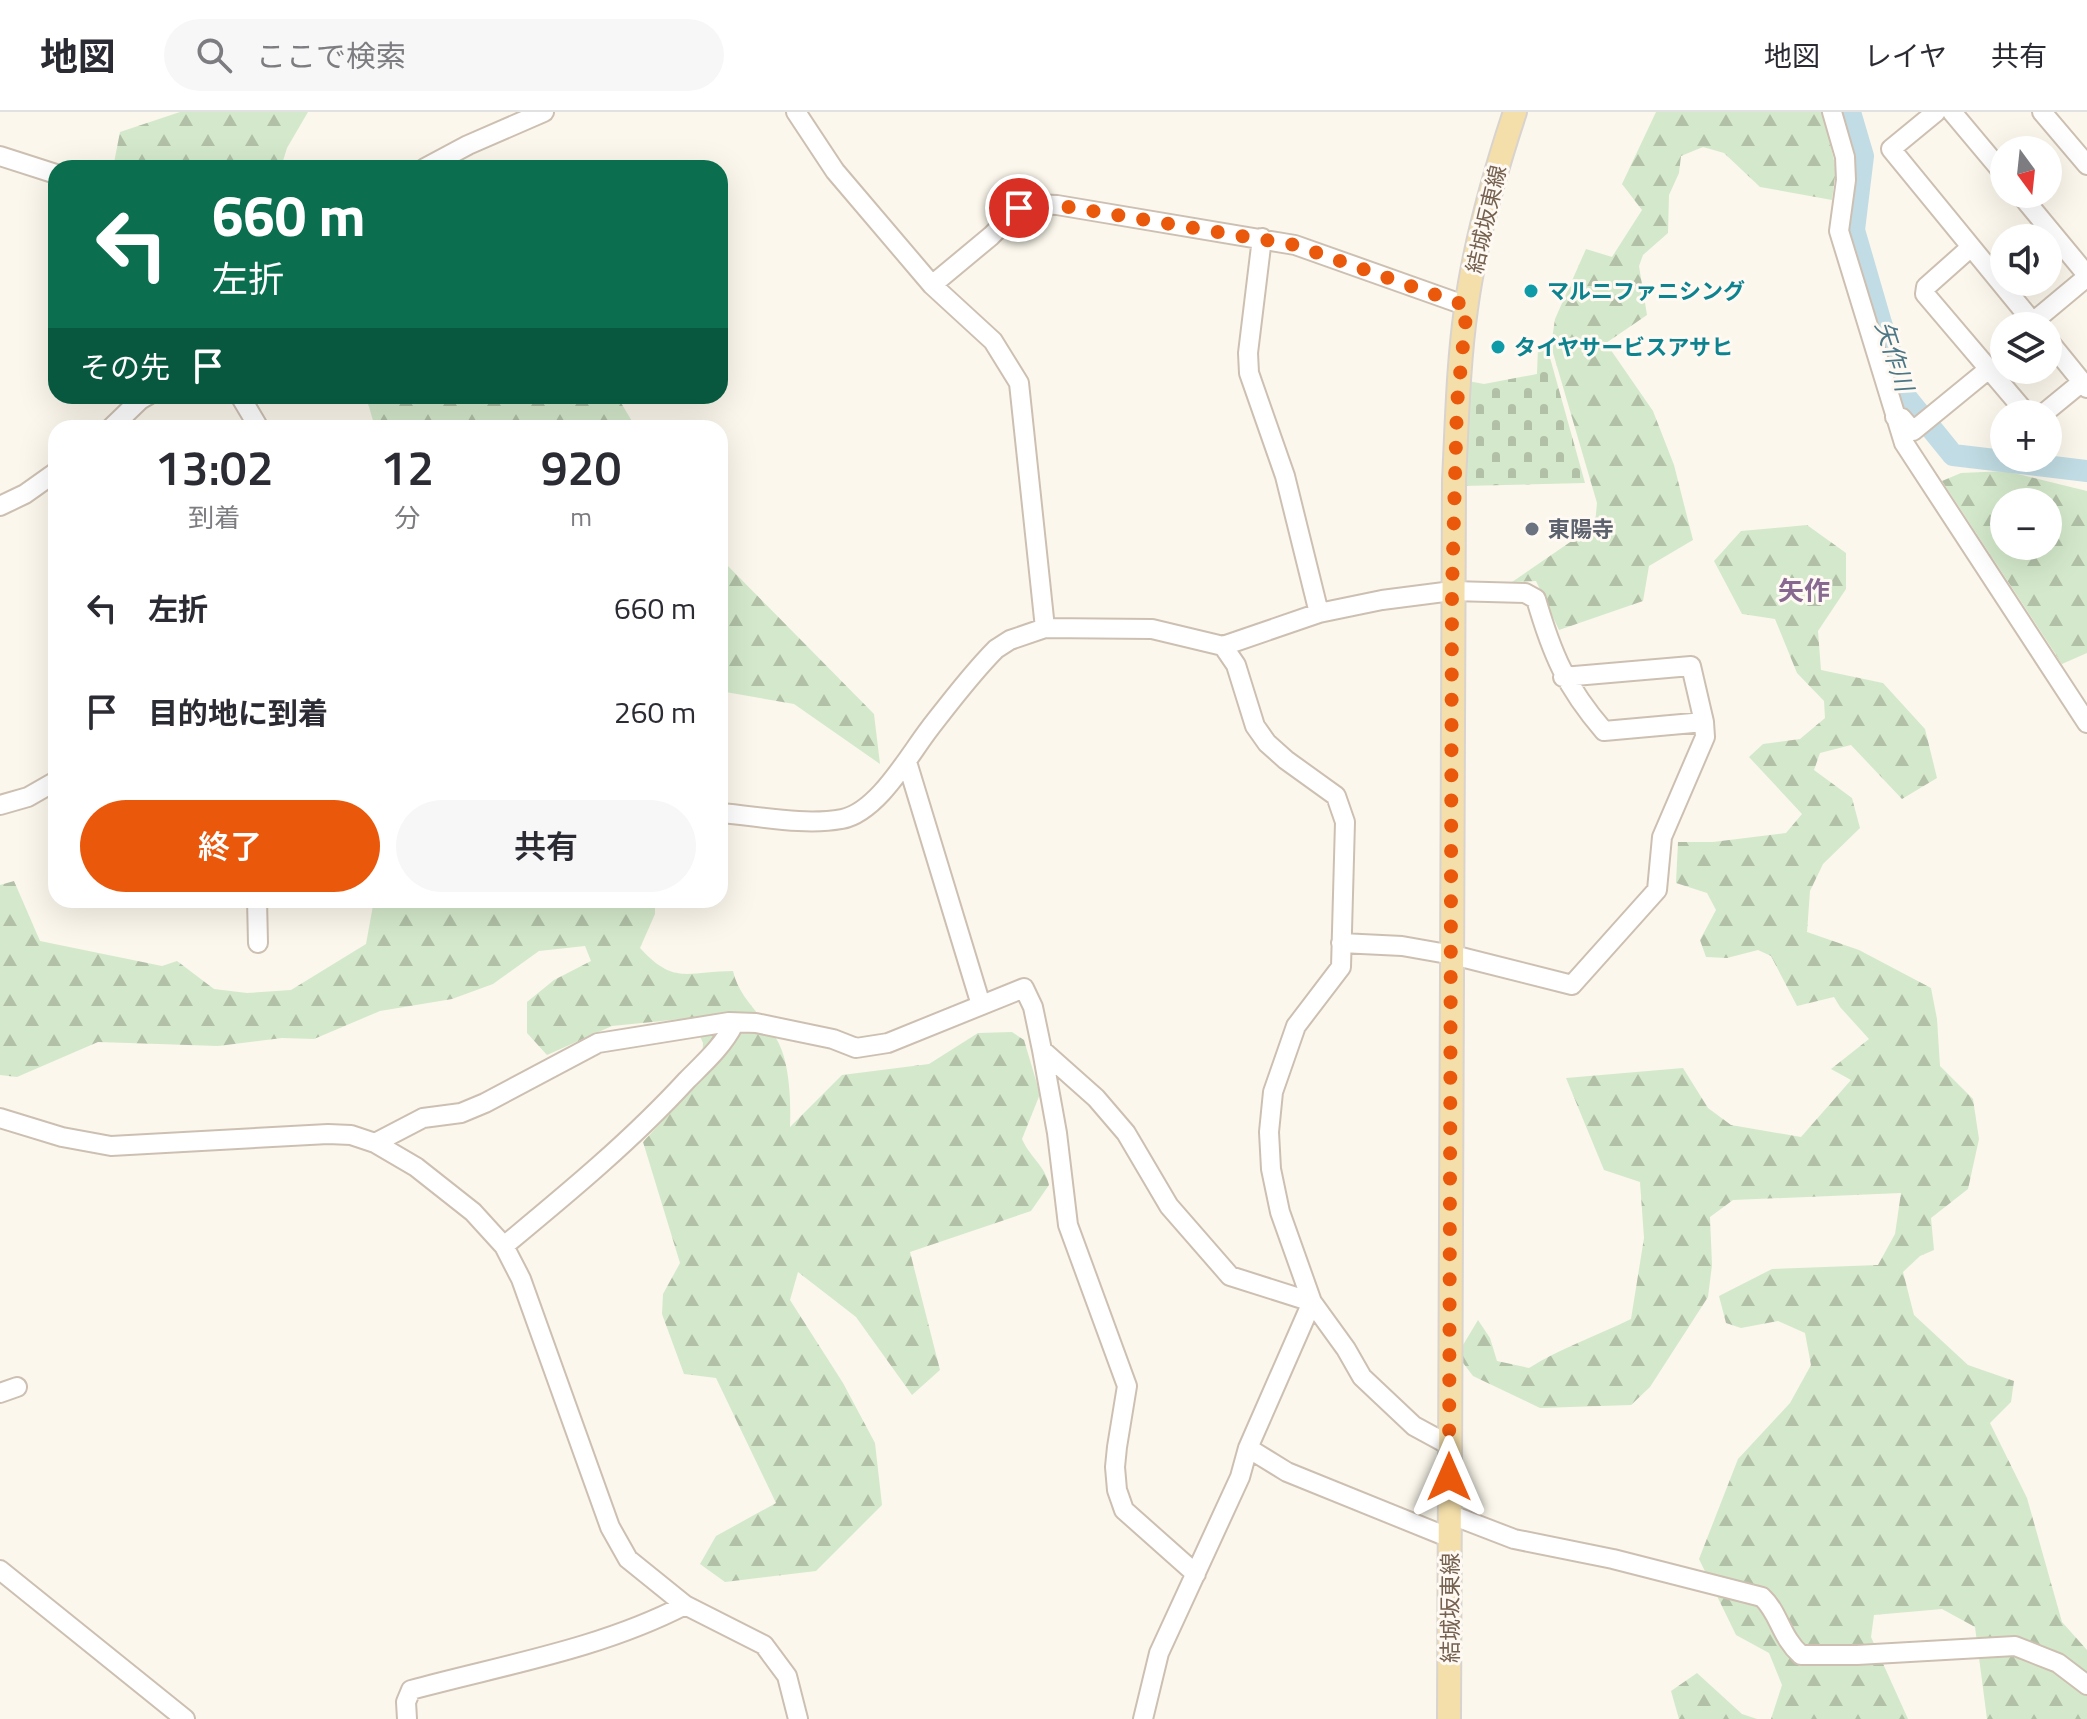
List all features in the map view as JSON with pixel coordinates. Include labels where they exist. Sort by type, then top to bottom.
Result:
[{"type":"main road","name":"結城坂東線","points":[[1449,1719],[1452,591],[1457,404],[1467,306],[1493,184],[1515,112]]},
{"type":"street","points":[[440,160],[544,112]]},
{"type":"street","points":[[796,112],[835,171],[932,285],[993,341],[1019,383],[1045,628]]},
{"type":"street","points":[[1832,112],[1845,157],[1846,180],[1839,231],[1904,443],[2087,723]]},
{"type":"street","points":[[1936,112],[1891,149],[2024,312]]},
{"type":"street","points":[[1952,112],[1990,157]]},
{"type":"street","points":[[2042,112],[2087,165]]},
{"type":"street","points":[[0,156],[48,171]]},
{"type":"street","points":[[932,285],[991,236],[1019,208],[1032,204],[1072,207],[1262,238],[1309,249],[1467,306]]},
{"type":"street","points":[[2031,208],[2087,276],[2047,312]]},
{"type":"street","points":[[1262,238],[1248,353],[1249,373],[1285,476],[1319,613]]},
{"type":"street","points":[[1895,417],[1902,418],[1913,431],[1990,368],[1925,294],[1926,287],[1971,247]]},
{"type":"street","points":[[2062,357],[2085,385],[2062,401]]},
{"type":"street","points":[[2003,384],[2016,400]]},
{"type":"street","points":[[119,420],[136,404]]},
{"type":"street","points":[[0,506],[48,478]]},
{"type":"street","points":[[728,814],[794,820],[844,818],[867,806],[907,762],[927,732],[996,649],[1010,640],[1045,628],[1152,629],[1223,646],[1319,613],[1382,600],[1452,591],[1525,593],[1536,599],[1563,677],[1581,705],[1604,731],[1704,722]]},
{"type":"street","points":[[1223,646],[1236,665],[1255,726],[1267,743],[1336,796],[1345,822],[1341,967],[1296,1026],[1273,1092],[1269,1132],[1271,1169],[1280,1212],[1312,1302],[1362,1377],[1414,1426],[1449,1445]]},
{"type":"street","points":[[1341,943],[1402,946],[1453,955],[1572,985],[1657,890],[1662,837],[1705,737],[1691,666],[1563,677]]},
{"type":"street","points":[[907,762],[981,1005]]},
{"type":"street","points":[[0,805],[28,797],[48,786]]},
{"type":"street","points":[[257,908],[258,943]]},
{"type":"street","points":[[375,1143],[423,1118],[461,1113],[485,1103],[598,1043],[729,1022],[756,1023],[833,1039],[856,1048],[888,1043],[1024,988],[1033,1007],[1042,1050],[1057,1133],[1068,1225],[1127,1386],[1116,1457],[1117,1490],[1124,1510],[1196,1574]]},
{"type":"street","points":[[504,1246],[621,1147],[668,1102],[727,1038],[734,1024]]},
{"type":"street","points":[[1042,1050],[1096,1098],[1126,1133],[1169,1206],[1230,1276],[1312,1302]]},
{"type":"street","points":[[0,1118],[62,1137],[111,1146],[351,1135],[375,1143],[416,1167],[473,1212],[504,1246],[521,1279],[610,1527],[628,1559],[685,1605],[764,1645],[787,1676],[798,1719]]},
{"type":"street","points":[[1143,1719],[1159,1653],[1240,1477],[1248,1448],[1312,1302]]},
{"type":"street","points":[[1248,1448],[1287,1472],[1450,1538]]},
{"type":"street","points":[[1449,1514],[1514,1539],[1644,1566],[1762,1597],[1770,1605],[1787,1642],[1801,1655],[2015,1646],[2058,1663],[2087,1685]]},
{"type":"street","points":[[0,1570],[185,1719]]},
{"type":"street","points":[[407,1719],[406,1702],[411,1690],[589,1643],[649,1623],[685,1605]]},
{"type":"green space","points":[[180,112],[308,112],[283,160],[115,160],[120,132]]},
{"type":"green space","points":[[1656,112],[1823,112],[1836,169],[1832,200],[1760,187],[1724,153],[1703,147],[1681,156],[1679,173],[1669,195],[1668,233],[1643,255],[1639,266],[1647,315],[1606,343],[1653,411],[1674,465],[1693,540],[1649,566],[1643,601],[1559,630],[1536,581],[1512,582],[1595,525],[1597,503],[1551,346],[1555,319],[1586,249],[1612,257],[1642,210],[1622,184]]},
{"type":"green space","points":[[1538,347],[1547,347],[1585,483],[1463,486],[1468,381],[1484,384],[1537,374]]},
{"type":"green space","points":[[368,404],[622,404],[631,420],[373,420]]},
{"type":"green space","points":[[2010,472],[2087,491],[2087,653],[2062,664],[1994,560],[2062,560],[2062,488],[1990,488],[1990,554],[1942,481],[1961,473]]},
{"type":"green space","points":[[1807,525],[1846,553],[1846,589],[1818,631],[1821,670],[1883,683],[1925,729],[1937,778],[1902,799],[1851,745],[1820,753],[1814,770],[1852,798],[1860,828],[1823,864],[1810,891],[1807,932],[1859,950],[1931,988],[1937,1019],[1940,1066],[1973,1099],[1979,1139],[1968,1189],[1931,1218],[1934,1250],[1920,1256],[1903,1272],[1914,1315],[1968,1365],[2014,1381],[2011,1402],[1990,1423],[2027,1498],[2062,1622],[2087,1650],[2087,1719],[1987,1719],[1975,1627],[1942,1609],[1874,1615],[1871,1637],[1908,1719],[1771,1719],[1782,1685],[1769,1653],[1736,1635],[1699,1559],[1738,1459],[1790,1403],[1811,1365],[1805,1333],[1778,1321],[1741,1328],[1726,1323],[1719,1296],[1772,1269],[1878,1265],[1895,1234],[1901,1193],[1733,1200],[1710,1217],[1712,1265],[1708,1297],[1650,1387],[1631,1405],[1540,1408],[1473,1376],[1457,1355],[1478,1320],[1490,1338],[1497,1361],[1529,1368],[1631,1319],[1644,1238],[1640,1182],[1604,1170],[1566,1078],[1683,1068],[1708,1108],[1731,1125],[1801,1137],[1851,1080],[1831,1069],[1869,1039],[1834,997],[1797,1006],[1771,956],[1758,950],[1727,958],[1706,957],[1700,940],[1716,910],[1707,893],[1676,883],[1678,842],[1713,842],[1786,833],[1802,814],[1749,757],[1763,744],[1800,739],[1825,718],[1824,701],[1797,673],[1775,619],[1742,614],[1714,561],[1741,531]]},
{"type":"green space","points":[[728,566],[874,714],[880,764],[794,704],[728,692]]},
{"type":"green space","points":[[14,881],[40,941],[162,966],[177,961],[214,989],[247,993],[291,990],[366,944],[373,908],[655,908],[640,948],[663,968],[673,972],[733,971],[746,999],[772,1031],[785,1060],[790,1127],[842,1075],[929,1064],[978,1033],[1012,1032],[1024,1040],[1040,1094],[1022,1139],[1049,1185],[1031,1211],[910,1252],[940,1370],[912,1395],[856,1317],[798,1272],[790,1300],[843,1383],[875,1443],[882,1505],[816,1571],[725,1582],[700,1564],[716,1536],[776,1503],[716,1378],[684,1374],[662,1314],[663,1294],[680,1263],[643,1142],[701,1079],[703,1043],[692,1018],[612,1026],[547,1055],[527,1033],[527,1002],[554,980],[591,961],[585,946],[539,951],[493,984],[452,999],[380,1011],[314,1039],[282,1038],[218,1046],[98,1042],[17,1077],[0,1075],[0,885]]},
{"type":"green space","points":[[1697,1673],[1742,1714],[1757,1719],[1679,1719],[1671,1691]]},
{"type":"waterway","name":"矢作川","points":[[1850,112],[1863,156],[1854,230],[1905,396],[1953,455],[2087,471]]},
{"type":"place","name":"マルニファニシング","points":[[1531,291]]},
{"type":"place","name":"タイヤサービスアサヒ","points":[[1498,347]]},
{"type":"place","name":"東陽寺","points":[[1532,529]]},
{"type":"district","name":"矢作","points":[[1804,591]]},
{"type":"route","points":[[1019,208],[1032,204],[1057,205],[1282,241],[1467,306],[1457,404],[1452,591],[1449,1477]]}]
